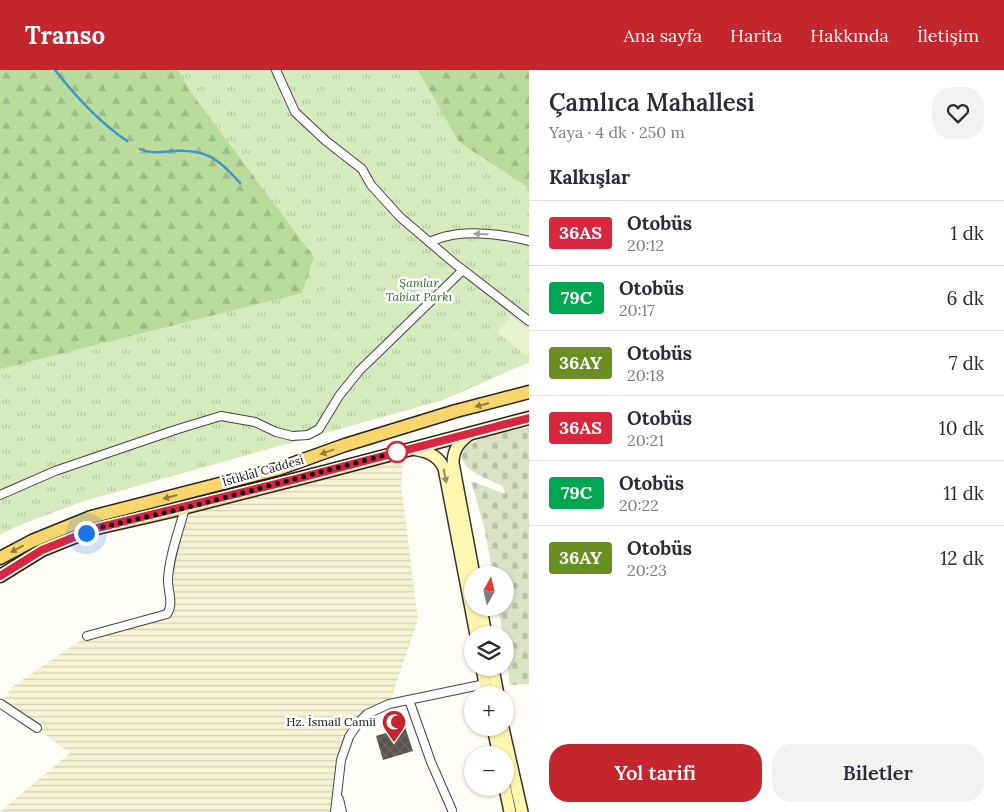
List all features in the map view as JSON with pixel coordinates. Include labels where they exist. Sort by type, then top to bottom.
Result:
[{"type":"main road","name":"İstiklal Caddesi","points":[[0,558],[32,541],[91,516],[278,469],[448,414],[529,392]]},
{"type":"main road","name":"İstiklal Caddesi","points":[[0,576],[42,550],[97,528],[185,508],[529,418]]},
{"type":"main road","points":[[471,433],[457,446],[453,455],[472,566]]},
{"type":"main road","points":[[411,448],[427,451],[438,458],[444,468],[474,626]]},
{"type":"main road","points":[[438,458],[439,452],[442,450],[448,450],[453,455]]},
{"type":"main road","points":[[505,736],[522,812]]},
{"type":"main road","points":[[507,796],[510,812]]},
{"type":"street","points":[[276,70],[295,112],[326,141],[362,169],[371,185],[394,211],[463,270],[529,321]]},
{"type":"street","points":[[429,242],[449,235],[478,234],[514,236],[529,241]]},
{"type":"street","points":[[0,495],[55,471],[221,416],[254,422],[276,432],[292,436],[308,436],[320,429],[338,396],[359,371],[463,270]]},
{"type":"street","points":[[87,636],[167,614],[171,608],[168,581],[171,563],[185,508]]},
{"type":"street","points":[[335,812],[341,760],[358,722],[378,708],[409,700],[464,693]]},
{"type":"street","points":[[409,700],[431,762],[452,810]]},
{"type":"street","points":[[0,704],[37,728]]},
{"type":"street","points":[[338,795],[342,812]]},
{"type":"shaded area","points":[[411,448],[403,461],[401,485],[418,620],[389,704],[358,723],[341,760],[335,812],[0,812],[70,753],[22,717],[1,704],[12,687],[87,636],[167,614],[168,581],[185,508]]},
{"type":"green space","name":"Şamlar Tabiat Parkı","points":[[0,70],[529,70],[529,362],[442,400],[86,500],[0,534]]},
{"type":"green space","name":"Şamlar Tabiat Parkı","points":[[178,70],[418,70],[459,142],[529,188],[529,362],[442,400],[86,500],[0,534],[0,369],[302,293],[314,257],[190,91]]},
{"type":"green space","points":[[511,316],[529,330],[529,352],[526,356],[497,332]]},
{"type":"green space","points":[[529,427],[529,684],[510,685],[509,676],[514,676],[514,626],[501,626],[499,616],[514,616],[514,566],[491,566],[484,526],[471,481],[505,494],[503,486],[470,469],[465,465],[462,458],[469,444],[500,433]]},
{"type":"building","name":"Hz. İsmail Camii","points":[[405,727],[413,751],[383,760],[376,736]]},
{"type":"waterway","points":[[55,70],[88,109],[127,141]]},
{"type":"waterway","points":[[140,149],[152,152],[184,151],[203,154],[218,161],[240,183]]},
{"type":"bus line","name":"36AS","points":[[0,576],[42,550],[97,528],[167,512],[529,418]]},
{"type":"place","name":"Hz. İsmail Camii","points":[[394,743]]},
{"type":"route","points":[[86,533],[97,528],[185,508],[397,452]]}]
